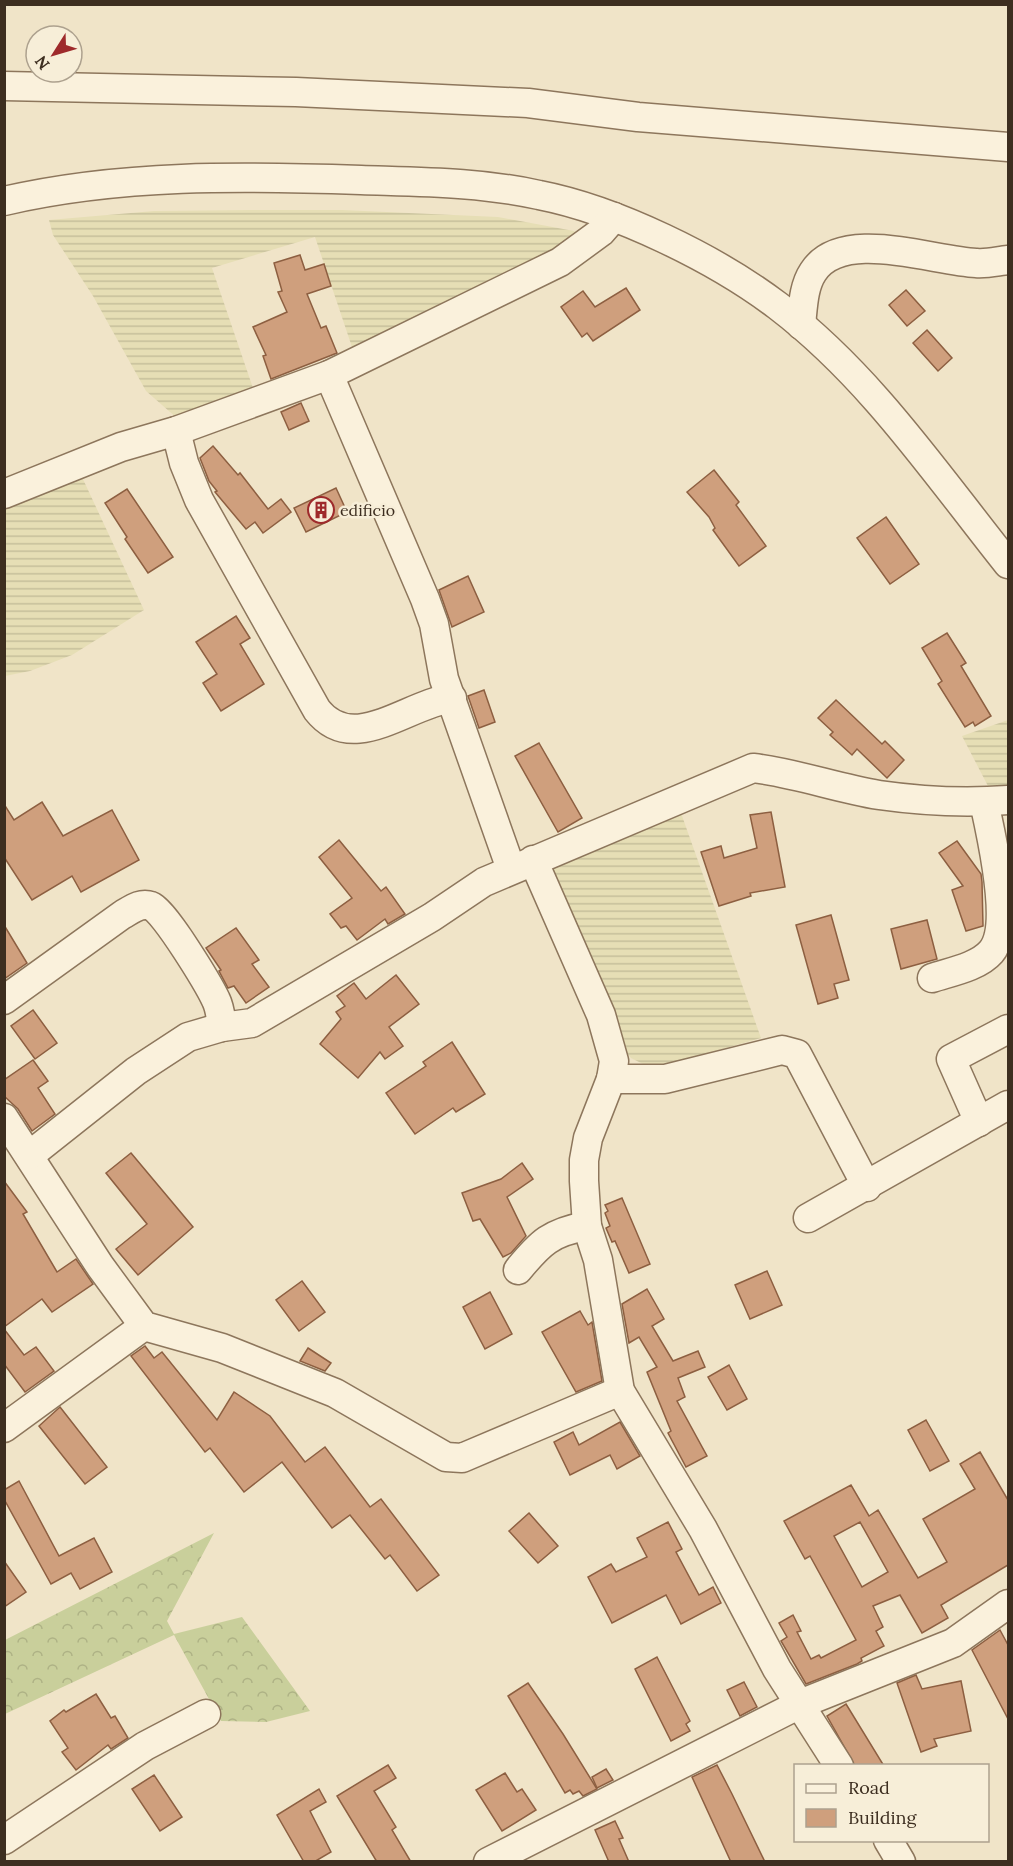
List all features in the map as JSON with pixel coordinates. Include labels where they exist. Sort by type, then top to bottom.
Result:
[{"type":"street","points":[[4,86],[296,92],[528,103],[638,117],[1008,147]]},
{"type":"street","points":[[4,201],[57,190],[161,179],[307,178],[450,183],[537,194],[614,218],[710,262],[745,281],[801,325],[858,378],[1008,564]]},
{"type":"street","points":[[4,494],[121,447],[176,431],[329,375],[560,262],[601,232],[614,218]]},
{"type":"street","points":[[801,325],[805,295],[813,272],[827,257],[849,249],[884,250],[978,264],[1008,260]]},
{"type":"street","points":[[329,375],[425,599],[452,698],[522,864],[604,1024],[614,1061],[611,1079],[588,1138],[584,1160],[587,1226],[598,1260],[620,1391],[703,1529],[777,1669],[838,1764]]},
{"type":"street","points":[[176,431],[184,463],[199,500],[326,721],[350,730],[370,727],[437,700],[452,698]]},
{"type":"street","points":[[30,1155],[165,1051],[188,1037],[222,1027],[246,1025],[266,1017],[484,882],[753,768],[791,774],[880,795],[996,801],[1001,935],[991,953],[969,966],[932,978]]},
{"type":"street","points":[[4,1000],[122,915],[138,906],[148,905],[158,909],[170,924],[217,1001],[222,1027]]},
{"type":"street","points":[[979,1122],[951,1059],[1008,1029]]},
{"type":"street","points":[[611,1079],[665,1079],[782,1050],[797,1054],[867,1187]]},
{"type":"street","points":[[808,1218],[867,1187],[1008,1105]]},
{"type":"street","points":[[4,1118],[100,1266],[144,1326],[222,1348],[335,1393],[446,1457],[462,1458],[620,1391]]},
{"type":"street","points":[[518,1270],[538,1244],[567,1229],[587,1226]]},
{"type":"street","points":[[4,1428],[144,1326]]},
{"type":"street","points":[[488,1862],[800,1704],[953,1643],[1008,1604]]},
{"type":"street","points":[[4,1840],[145,1746],[206,1714]]},
{"type":"street","points":[[889,1842],[901,1862]]},
{"type":"shaded area","points":[[342,210],[498,217],[574,231],[580,239],[354,353],[315,237],[212,268],[254,391],[178,419],[146,391],[93,296],[53,235],[49,220],[154,211]]},
{"type":"shaded area","points":[[82,477],[144,610],[72,655],[30,671],[5,676],[5,507]]},
{"type":"shaded area","points":[[1008,720],[1008,788],[989,788],[962,736]]},
{"type":"shaded area","points":[[681,813],[761,1038],[670,1064],[647,1066],[631,1058],[622,1048],[549,863]]},
{"type":"green space","points":[[214,1533],[167,1621],[174,1634],[242,1617],[310,1711],[266,1722],[221,1721],[174,1635],[5,1714],[5,1640]]},
{"type":"building","points":[[300,255],[305,270],[324,264],[331,286],[307,294],[321,328],[326,326],[337,353],[271,379],[263,356],[266,355],[253,327],[287,312],[278,292],[282,291],[274,263]]},
{"type":"building","points":[[626,288],[640,310],[593,341],[587,333],[582,337],[561,307],[583,291],[595,307]]},
{"type":"building","points":[[906,290],[925,311],[907,326],[889,305]]},
{"type":"building","points":[[927,330],[952,358],[938,371],[913,343]]},
{"type":"building","points":[[301,403],[309,421],[289,430],[281,412]]},
{"type":"building","points":[[213,446],[238,475],[240,473],[268,509],[281,499],[291,512],[263,533],[255,522],[246,529],[215,492],[217,491],[209,481],[200,458]]},
{"type":"building","points":[[714,470],[739,502],[736,505],[766,546],[739,566],[713,530],[715,528],[709,517],[687,492]]},
{"type":"building","name":"edificio","points":[[336,488],[347,512],[306,532],[294,508]]},
{"type":"building","points":[[127,489],[173,557],[148,573],[125,539],[127,537],[105,503]]},
{"type":"building","points":[[886,517],[919,564],[890,584],[857,538]]},
{"type":"building","points":[[468,576],[484,612],[452,627],[439,590]]},
{"type":"building","points":[[236,616],[250,638],[240,644],[264,684],[221,711],[203,683],[217,674],[196,642]]},
{"type":"building","points":[[947,633],[966,663],[961,666],[991,716],[975,726],[973,722],[965,727],[938,684],[942,681],[922,648]]},
{"type":"building","points":[[484,690],[495,722],[479,728],[468,696]]},
{"type":"building","points":[[836,700],[882,744],[885,741],[904,760],[887,778],[857,749],[852,755],[830,735],[833,732],[818,718]]},
{"type":"building","points":[[539,743],[582,818],[558,832],[515,756]]},
{"type":"building","points":[[42,802],[63,836],[112,810],[139,860],[81,892],[72,876],[32,900],[4,857],[4,804],[14,820]]},
{"type":"building","points":[[771,812],[785,887],[750,893],[751,896],[719,906],[701,852],[721,846],[724,858],[757,848],[750,815]]},
{"type":"building","points":[[339,840],[381,891],[386,887],[405,914],[388,924],[385,919],[357,940],[346,926],[341,928],[330,914],[352,898],[319,857]]},
{"type":"building","points":[[957,841],[981,874],[982,882],[983,926],[966,931],[952,890],[963,886],[939,853]]},
{"type":"building","points":[[831,915],[849,980],[834,984],[838,998],[818,1004],[796,925]]},
{"type":"building","points":[[927,920],[937,959],[901,969],[891,929]]},
{"type":"building","points":[[4,925],[27,963],[4,979]]},
{"type":"building","points":[[236,928],[259,960],[252,964],[269,987],[246,1003],[234,986],[228,988],[219,971],[221,970],[206,948]]},
{"type":"building","points":[[396,975],[419,1004],[389,1027],[403,1046],[385,1059],[380,1052],[358,1078],[320,1044],[341,1019],[336,1012],[345,1006],[337,996],[354,983],[366,999]]},
{"type":"building","points":[[33,1010],[57,1043],[35,1059],[11,1026]]},
{"type":"building","points":[[452,1042],[485,1094],[456,1112],[453,1108],[415,1134],[386,1093],[426,1066],[423,1062]]},
{"type":"building","points":[[33,1060],[48,1081],[38,1088],[55,1114],[32,1131],[18,1109],[4,1096],[4,1080]]},
{"type":"building","points":[[131,1153],[193,1227],[138,1275],[116,1249],[147,1224],[106,1173]]},
{"type":"building","points":[[522,1163],[533,1179],[507,1197],[526,1236],[511,1253],[503,1257],[480,1219],[473,1221],[462,1193],[501,1179]]},
{"type":"building","points":[[4,1181],[27,1212],[23,1214],[57,1272],[76,1259],[93,1284],[52,1312],[42,1299],[4,1327]]},
{"type":"building","points":[[622,1198],[650,1264],[629,1273],[615,1241],[612,1242],[606,1228],[610,1226],[605,1213],[608,1211],[605,1205]]},
{"type":"building","points":[[767,1271],[782,1305],[750,1319],[735,1285]]},
{"type":"building","points":[[302,1281],[325,1312],[299,1331],[276,1300]]},
{"type":"building","points":[[647,1289],[664,1319],[652,1326],[673,1361],[698,1351],[705,1367],[678,1378],[685,1397],[677,1401],[707,1456],[686,1467],[668,1433],[671,1431],[647,1372],[657,1367],[639,1337],[629,1343],[622,1304]]},
{"type":"building","points":[[490,1292],[512,1334],[485,1349],[463,1307]]},
{"type":"building","points":[[580,1311],[588,1325],[592,1322],[602,1381],[576,1392],[542,1332]]},
{"type":"building","points":[[4,1329],[24,1355],[36,1347],[54,1371],[25,1392],[4,1364]]},
{"type":"building","points":[[145,1346],[154,1358],[162,1352],[217,1420],[234,1392],[270,1416],[305,1462],[325,1447],[370,1507],[381,1499],[439,1575],[417,1591],[390,1555],[385,1559],[350,1515],[332,1528],[282,1462],[244,1492],[210,1448],[205,1452],[131,1356]]},
{"type":"building","points":[[308,1348],[331,1363],[325,1371],[300,1361]]},
{"type":"building","points":[[729,1365],[747,1399],[727,1410],[708,1377]]},
{"type":"building","points":[[60,1407],[107,1467],[85,1484],[39,1426]]},
{"type":"building","points":[[926,1420],[949,1461],[930,1471],[908,1430]]},
{"type":"building","points":[[620,1422],[640,1456],[617,1469],[610,1455],[570,1475],[554,1442],[573,1432],[579,1445]]},
{"type":"building","points":[[980,1452],[1008,1500],[1008,1565],[941,1605],[948,1618],[922,1633],[900,1595],[873,1606],[883,1627],[876,1631],[884,1646],[861,1658],[862,1661],[857,1664],[806,1684],[781,1641],[787,1637],[779,1623],[793,1615],[801,1631],[797,1632],[811,1659],[819,1655],[821,1658],[856,1640],[810,1556],[805,1559],[784,1521],[851,1485],[869,1516],[878,1510],[918,1578],[947,1562],[923,1519],[975,1489],[960,1464]],"holes":[[[860,1522],[888,1572],[862,1587],[834,1536]]]},
{"type":"building","points":[[19,1481],[59,1556],[94,1538],[112,1572],[80,1589],[71,1573],[51,1584],[4,1499],[4,1490]]},
{"type":"building","points":[[529,1513],[558,1546],[538,1563],[509,1531]]},
{"type":"building","points":[[668,1522],[682,1549],[676,1552],[699,1595],[713,1587],[721,1603],[681,1624],[666,1595],[612,1623],[588,1577],[611,1564],[616,1572],[647,1557],[637,1538]]},
{"type":"building","points":[[4,1561],[26,1592],[4,1607]]},
{"type":"building","points":[[1000,1630],[1008,1645],[1008,1719],[972,1650]]},
{"type":"building","points":[[657,1657],[690,1721],[686,1724],[690,1731],[671,1741],[635,1669]]},
{"type":"building","points":[[916,1675],[922,1689],[961,1681],[971,1731],[934,1739],[937,1746],[921,1752],[897,1683]]},
{"type":"building","points":[[744,1682],[757,1707],[740,1716],[727,1690]]},
{"type":"building","points":[[528,1683],[597,1789],[583,1796],[579,1791],[573,1794],[570,1790],[565,1793],[508,1696]]},
{"type":"building","points":[[96,1694],[111,1718],[115,1716],[128,1738],[111,1749],[108,1745],[76,1770],[62,1752],[68,1748],[50,1721],[64,1710],[66,1712]]},
{"type":"building","points":[[846,1704],[883,1764],[854,1764],[827,1716]]},
{"type":"building","points":[[388,1765],[396,1778],[374,1791],[396,1827],[392,1830],[411,1862],[377,1862],[337,1796]]},
{"type":"building","points":[[717,1765],[765,1862],[731,1862],[692,1777]]},
{"type":"building","points":[[606,1769],[613,1780],[597,1788],[592,1777]]},
{"type":"building","points":[[505,1773],[517,1792],[522,1789],[536,1810],[502,1831],[476,1790]]},
{"type":"building","points":[[154,1775],[182,1817],[160,1831],[132,1789]]},
{"type":"building","points":[[319,1789],[326,1802],[310,1811],[331,1852],[314,1862],[304,1862],[277,1815]]},
{"type":"building","points":[[615,1821],[623,1838],[619,1839],[629,1862],[609,1862],[595,1830]]},
{"type":"place","name":"edificio","points":[[321,510]]}]
